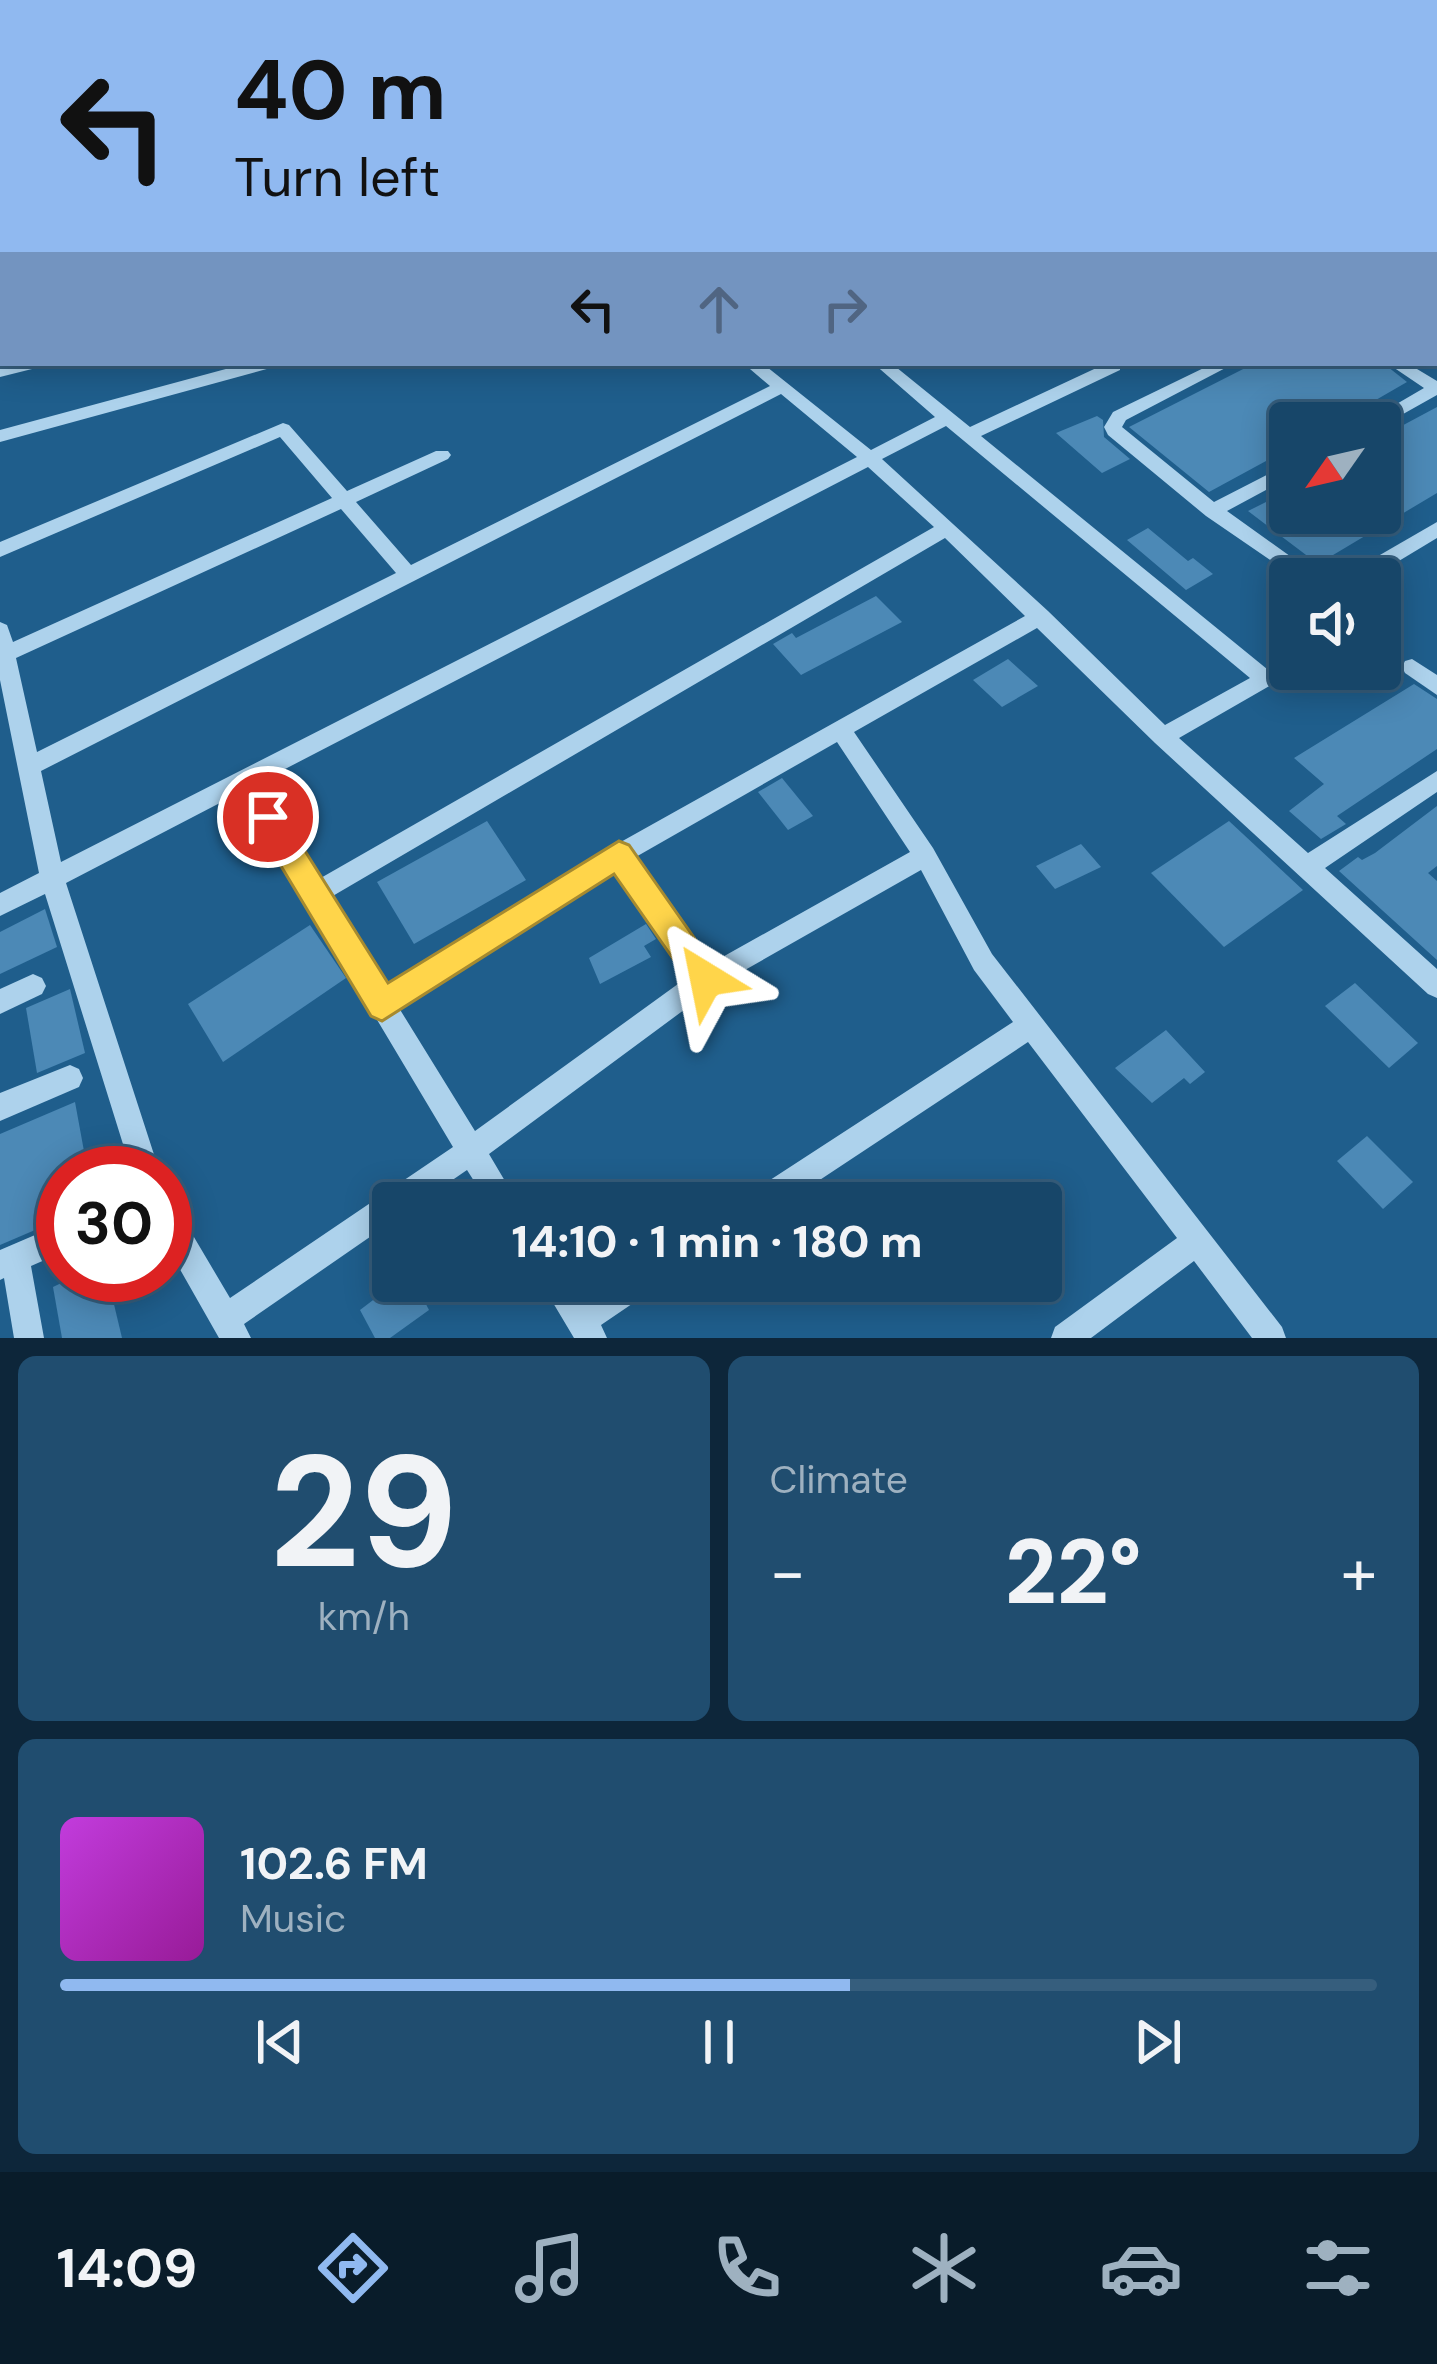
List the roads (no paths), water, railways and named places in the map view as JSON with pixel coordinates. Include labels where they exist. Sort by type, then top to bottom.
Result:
[{"type":"street","points":[[0,436],[257,366]]},
{"type":"street","points":[[755,366],[948,528],[1163,737],[1435,980]]},
{"type":"street","points":[[885,366],[1265,680]]},
{"type":"street","points":[[970,434],[1114,366]]},
{"type":"street","points":[[1221,366],[1118,416],[1113,427],[1213,512],[1281,558]]},
{"type":"street","points":[[1400,366],[1437,388]]},
{"type":"street","points":[[28,766],[783,386]]},
{"type":"street","points":[[1401,408],[1437,388]]},
{"type":"street","points":[[0,905],[949,417]]},
{"type":"street","points":[[0,550],[283,429],[409,574]]},
{"type":"street","points":[[5,654],[442,454]]},
{"type":"street","points":[[1213,512],[1269,481]]},
{"type":"street","points":[[315,894],[948,528]]},
{"type":"street","points":[[1389,558],[1437,529]]},
{"type":"street","points":[[382,1005],[619,855],[1040,616]]},
{"type":"street","points":[[0,630],[53,881],[137,1146]]},
{"type":"street","points":[[1412,667],[1437,687]]},
{"type":"street","points":[[1163,737],[1269,678]]},
{"type":"street","points":[[840,729],[925,855],[983,962],[1271,1338]]},
{"type":"street","points":[[244,778],[490,1182]]},
{"type":"street","points":[[1310,865],[1437,780]]},
{"type":"street","points":[[619,855],[706,979]]},
{"type":"street","points":[[425,1182],[706,979],[925,855]]},
{"type":"street","points":[[0,1002],[33,986]]},
{"type":"street","points":[[792,1182],[1031,1025]]},
{"type":"street","points":[[0,1105],[70,1078]]},
{"type":"street","points":[[192,1260],[232,1327],[372,1220]]},
{"type":"street","points":[[1066,1338],[1195,1243]]},
{"type":"street","points":[[29,1338],[7,1262],[36,1249]]},
{"type":"street","points":[[569,1302],[586,1329],[617,1302]]}]
